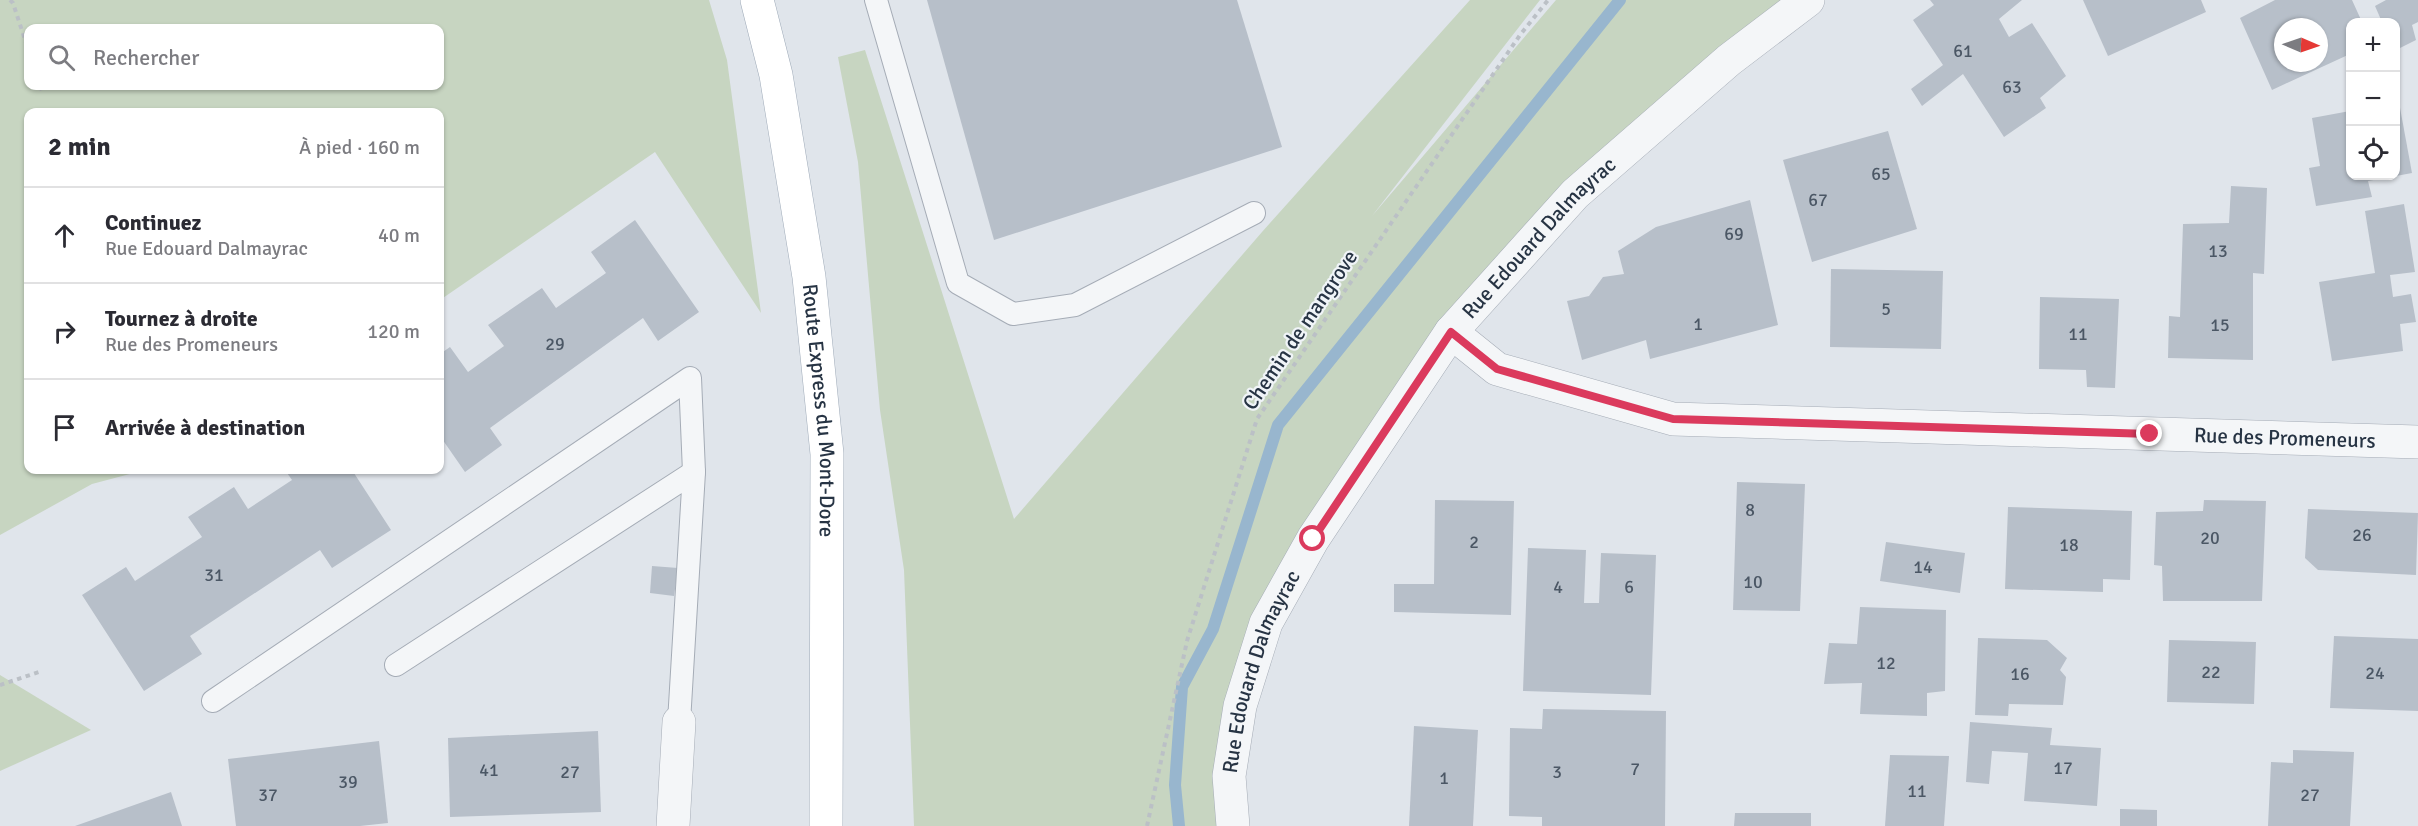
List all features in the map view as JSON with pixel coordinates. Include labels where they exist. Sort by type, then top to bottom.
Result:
[{"type":"main road","name":"Route Express du Mont-Dore","points":[[757,0],[776,75],[809,277],[827,454],[826,826]]},
{"type":"street","name":"Rue Edouard Dalmayrac","points":[[1233,826],[1229,776],[1240,706],[1266,623],[1313,539],[1451,332],[1575,194],[1729,60],[1808,0]]},
{"type":"street","name":"Rue des Promeneurs","points":[[1451,332],[1497,369],[1673,419],[2418,442]]},
{"type":"street","points":[[673,826],[679,722]]},
{"type":"lane","points":[[876,0],[958,283],[1013,314],[1075,305],[1254,213]]},
{"type":"lane","points":[[213,701],[690,378],[694,472],[679,722]]},
{"type":"lane","points":[[396,665],[694,472]]},
{"type":"path","points":[[10,0],[24,37]]},
{"type":"path","name":"Chemin de mangrove","points":[[1147,826],[1187,641],[1257,419],[1520,35],[1548,0]]},
{"type":"path","points":[[0,685],[42,671]]},
{"type":"green space","points":[[0,0],[709,0],[727,60],[761,313],[655,152],[444,297],[444,108],[24,108],[24,474],[130,474],[92,484],[0,535]]},
{"type":"green space","points":[[1470,0],[1540,0],[1372,216],[1556,0],[1808,0],[1729,60],[1451,332],[1266,623],[1233,826],[914,826],[904,570],[880,410],[858,162],[838,57],[865,50],[1014,519],[1262,232]]},
{"type":"green space","points":[[0,675],[91,730],[0,771]]},
{"type":"building","points":[[927,0],[1237,0],[1282,147],[994,240]]},
{"type":"building","points":[[1930,0],[2022,0],[1999,19],[2009,37],[2032,23],[2066,76],[2040,98],[2046,108],[2004,137],[1963,74],[1922,106],[1911,89],[1943,65],[1913,20],[1934,5]]},
{"type":"building","points":[[2083,0],[2201,0],[2206,12],[2108,56]]},
{"type":"building","points":[[2275,0],[2352,0],[2360,18],[2346,18],[2346,56],[2328,64],[2328,18],[2274,18],[2274,72],[2311,72],[2272,90],[2240,18]]},
{"type":"building","points":[[2386,0],[2418,0],[2418,22],[2412,25],[2416,40],[2400,48],[2400,18],[2380,18],[2375,6]]},
{"type":"building","points":[[2400,108],[2412,173],[2400,175]]},
{"type":"building","points":[[2346,112],[2346,180],[2374,180],[2368,181],[2372,197],[2316,206],[2309,168],[2320,166],[2312,118]]},
{"type":"building","points":[[1888,131],[1917,229],[1812,262],[1783,160]]},
{"type":"building","points":[[2231,186],[2267,188],[2264,274],[2253,273],[2253,360],[2168,358],[2169,316],[2180,317],[2183,224],[2229,223]]},
{"type":"building","points":[[1750,200],[1778,325],[1650,359],[1646,340],[1582,360],[1567,301],[1589,296],[1603,277],[1624,274],[1618,251],[1656,227]]},
{"type":"building","points":[[2404,204],[2415,272],[2390,275],[2393,297],[2411,294],[2416,322],[2400,324],[2403,351],[2332,361],[2319,282],[2375,273],[2365,211]]},
{"type":"building","points":[[635,220],[699,312],[658,341],[643,318],[490,428],[502,445],[465,472],[444,442],[444,351],[450,347],[468,372],[504,346],[488,325],[542,288],[556,308],[606,273],[591,252]]},
{"type":"building","points":[[1831,269],[1943,271],[1941,349],[1830,347]]},
{"type":"building","points":[[2040,297],[2119,299],[2115,388],[2087,387],[2086,370],[2039,369]]},
{"type":"building","points":[[288,474],[355,474],[391,530],[332,568],[320,550],[190,636],[202,654],[144,691],[82,595],[126,567],[135,581],[202,537],[188,517],[234,487],[248,509],[292,480]]},
{"type":"building","points":[[1737,482],[1805,484],[1800,611],[1733,610]]},
{"type":"building","points":[[1435,500],[1514,501],[1511,615],[1394,612],[1394,584],[1434,584]]},
{"type":"building","points":[[2204,500],[2266,501],[2262,601],[2163,601],[2162,566],[2154,565],[2156,512],[2203,511]]},
{"type":"building","points":[[2008,507],[2132,511],[2130,580],[2103,579],[2103,592],[2005,589]]},
{"type":"building","points":[[2308,509],[2418,513],[2416,575],[2318,570],[2305,558]]},
{"type":"building","points":[[1886,542],[1965,553],[1960,593],[1880,581]]},
{"type":"building","points":[[1528,548],[1586,550],[1584,603],[1599,603],[1601,553],[1656,555],[1651,695],[1523,691]]},
{"type":"building","points":[[652,566],[678,568],[674,596],[650,593]]},
{"type":"building","points":[[1860,607],[1946,610],[1945,691],[1927,693],[1927,716],[1860,714],[1862,683],[1824,684],[1829,643],[1857,644]]},
{"type":"building","points":[[2334,636],[2418,639],[2418,711],[2330,708]]},
{"type":"building","points":[[1978,638],[2047,640],[2067,658],[2060,670],[2066,677],[2063,705],[2009,704],[2008,716],[1975,715]]},
{"type":"building","points":[[2169,640],[2256,642],[2254,704],[2167,702]]},
{"type":"building","points":[[1543,709],[1666,711],[1665,826],[1542,826],[1542,817],[1509,816],[1510,728],[1542,729]]},
{"type":"building","points":[[1970,722],[2052,728],[2050,745],[2101,748],[2097,806],[2024,801],[2028,753],[1992,751],[1989,784],[1966,782]]},
{"type":"building","points":[[1414,726],[1478,730],[1473,826],[1409,826]]},
{"type":"building","points":[[598,731],[601,812],[450,817],[448,738]]},
{"type":"building","points":[[379,741],[388,823],[360,826],[236,826],[228,759]]},
{"type":"building","points":[[2293,750],[2354,752],[2350,826],[2268,826],[2271,762],[2293,763]]},
{"type":"building","points":[[1890,755],[1949,756],[1944,826],[1885,826]]},
{"type":"building","points":[[171,792],[182,826],[75,826]]},
{"type":"building","points":[[2120,809],[2157,810],[2157,826],[2120,826]]},
{"type":"building","points":[[1735,813],[1811,813],[1811,826],[1734,826]]},
{"type":"waterway","points":[[1179,826],[1175,785],[1182,687],[1213,629],[1278,425],[1620,0]]},
{"type":"route","points":[[1313,539],[1451,332],[1497,369],[1673,419],[2150,434]]}]
